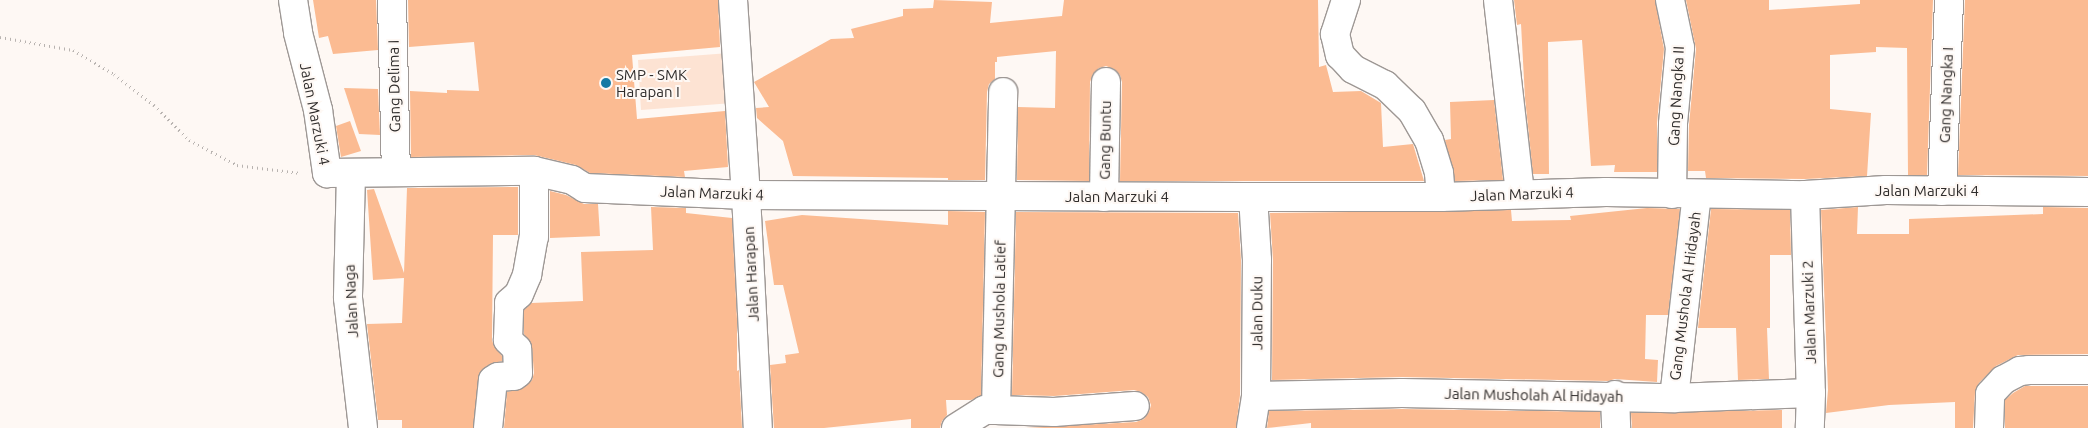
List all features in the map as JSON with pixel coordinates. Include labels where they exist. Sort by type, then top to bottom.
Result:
[{"type":"street","name":"Jalan Marzuki 4","points":[[293,0],[298,33],[318,110],[339,173],[534,172],[572,180],[585,188],[746,194],[1253,198],[1441,197],[1606,192],[1805,195],[1886,190],[2088,192]]},
{"type":"street","name":"Gang Delima I","points":[[392,0],[396,172]]},
{"type":"street","name":"Jalan Harapan","points":[[732,0],[746,194],[759,428]]},
{"type":"street","points":[[1346,0],[1334,34],[1340,56],[1353,69],[1385,85],[1412,111],[1429,140],[1439,173],[1441,197]]},
{"type":"street","points":[[1498,0],[1520,194]]},
{"type":"street","name":"Gang Nangka II","points":[[1670,0],[1680,48],[1673,124],[1684,194]]},
{"type":"street","name":"Gang Nangka I","points":[[1942,191],[1949,0]]},
{"type":"street","name":"Gang Buntu","points":[[1104,197],[1106,82]]},
{"type":"street","name":"Gang Mushola Latief","points":[[991,410],[1004,92]]},
{"type":"street","points":[[488,428],[493,380],[498,377],[518,373],[517,349],[508,340],[509,303],[519,294],[534,236],[534,172]]},
{"type":"street","name":"Jalan Naga","points":[[339,173],[348,298],[363,428]]},
{"type":"street","name":"Gang Mushola Al Hidayah","points":[[1674,398],[1684,194]]},
{"type":"street","name":"Jalan Marzuki 2","points":[[1805,195],[1812,393],[1810,428]]},
{"type":"street","name":"Jalan Duku","points":[[1251,428],[1256,396],[1257,260],[1253,198]]},
{"type":"street","points":[[1989,428],[1990,394],[1993,388],[2003,380],[2020,371],[2088,370]]},
{"type":"street","name":"Jalan Musholah Al Hidayah","points":[[1256,396],[1402,393],[1615,395],[1674,398],[1812,393]]},
{"type":"street","points":[[1615,395],[1616,428]]},
{"type":"street","points":[[956,428],[991,410],[1054,412],[1135,406]]},
{"type":"path","points":[[0,36],[73,50],[114,74],[154,105],[189,140],[237,166],[288,173],[339,173]]},
{"type":"shaded area","points":[[729,53],[733,103],[641,110],[638,60]]},
{"type":"building","points":[[313,0],[376,0],[378,50],[333,54],[328,36],[319,38]]},
{"type":"building","points":[[408,0],[718,0],[720,47],[632,55],[637,119],[725,111],[728,167],[684,171],[685,177],[590,173],[576,165],[534,155],[411,157],[410,91],[447,93],[447,90],[479,91],[474,42],[409,47]]},
{"type":"building","points":[[934,0],[992,2],[990,23],[1062,16],[1064,0],[1318,0],[1319,67],[1326,65],[1333,92],[1361,91],[1381,103],[1383,147],[1413,144],[1424,181],[1120,181],[1122,82],[1120,75],[1114,69],[1106,66],[1099,68],[1093,74],[1090,82],[1089,181],[1017,180],[1018,107],[1055,108],[1056,51],[997,57],[997,62],[995,62],[995,79],[989,84],[987,92],[985,180],[793,176],[783,141],[757,118],[756,108],[769,107],[754,82],[831,39],[854,38],[851,29],[903,16],[903,9],[933,8]]},
{"type":"building","points":[[1514,0],[1655,0],[1664,49],[1657,123],[1657,172],[1614,172],[1615,165],[1591,166],[1582,40],[1548,42],[1549,174],[1533,174],[1525,98],[1521,24],[1517,25]]},
{"type":"building","points":[[1686,0],[1769,0],[1769,10],[1860,4],[1860,0],[1933,0],[1927,175],[1908,175],[1907,48],[1876,47],[1876,52],[1830,55],[1830,109],[1871,113],[1867,176],[1805,179],[1706,178],[1705,171],[1688,171],[1689,125],[1696,49]]},
{"type":"building","points":[[1965,0],[2088,0],[2088,176],[1958,175]]},
{"type":"building","points":[[344,88],[378,89],[380,135],[359,134]]},
{"type":"building","points":[[1494,100],[1503,180],[1455,181],[1445,140],[1451,139],[1450,102]]},
{"type":"building","points":[[350,121],[361,151],[341,157],[336,126]]},
{"type":"building","points":[[518,187],[518,235],[493,235],[492,340],[502,356],[502,361],[490,364],[480,372],[473,428],[402,428],[402,420],[378,420],[367,324],[402,323],[404,278],[373,280],[367,190],[374,189],[404,273],[407,188]]},
{"type":"building","points":[[550,191],[566,195],[584,204],[598,204],[600,236],[550,238]]},
{"type":"building","points":[[651,207],[686,208],[686,213],[732,218],[737,319],[737,371],[739,370],[742,428],[504,428],[507,392],[523,388],[532,380],[534,373],[532,348],[524,334],[524,310],[531,303],[583,301],[581,252],[653,250]]},
{"type":"building","points":[[1858,207],[1857,234],[1909,234],[1909,219],[2043,214],[2043,207],[2088,208],[2088,354],[2018,355],[1996,366],[1979,383],[1975,393],[1973,428],[1955,428],[1955,402],[1889,405],[1826,413],[1828,390],[1821,210]]},
{"type":"building","points":[[1647,208],[1680,209],[1668,315],[1646,315],[1645,359],[1658,360],[1657,382],[1615,379],[1608,381],[1402,377],[1272,380],[1273,260],[1270,213],[1511,210],[1512,221],[1571,220],[1570,216]]},
{"type":"building","points":[[1711,209],[1790,210],[1791,255],[1770,255],[1770,328],[1767,328],[1769,379],[1738,380],[1736,328],[1698,328]]},
{"type":"building","points":[[948,211],[985,212],[981,396],[971,400],[946,400],[947,415],[942,421],[940,428],[911,428],[911,419],[824,428],[774,428],[770,365],[786,363],[785,355],[799,353],[783,285],[774,285],[765,221],[802,215],[948,225]]},
{"type":"building","points":[[1016,212],[1238,213],[1241,260],[1240,395],[1236,428],[1026,428],[1136,422],[1144,419],[1151,405],[1148,397],[1134,390],[1054,396],[1012,395]]},
{"type":"building","points":[[2025,386],[2088,386],[2088,428],[2005,428],[2005,400]]},
{"type":"building","points":[[1402,409],[1600,412],[1600,428],[1311,428],[1311,423],[1267,428],[1269,411]]},
{"type":"building","points":[[1782,410],[1782,428],[1632,428],[1631,413]]},
{"type":"place","name":"SMP - SMK Harapan I","points":[[606,83]]}]
